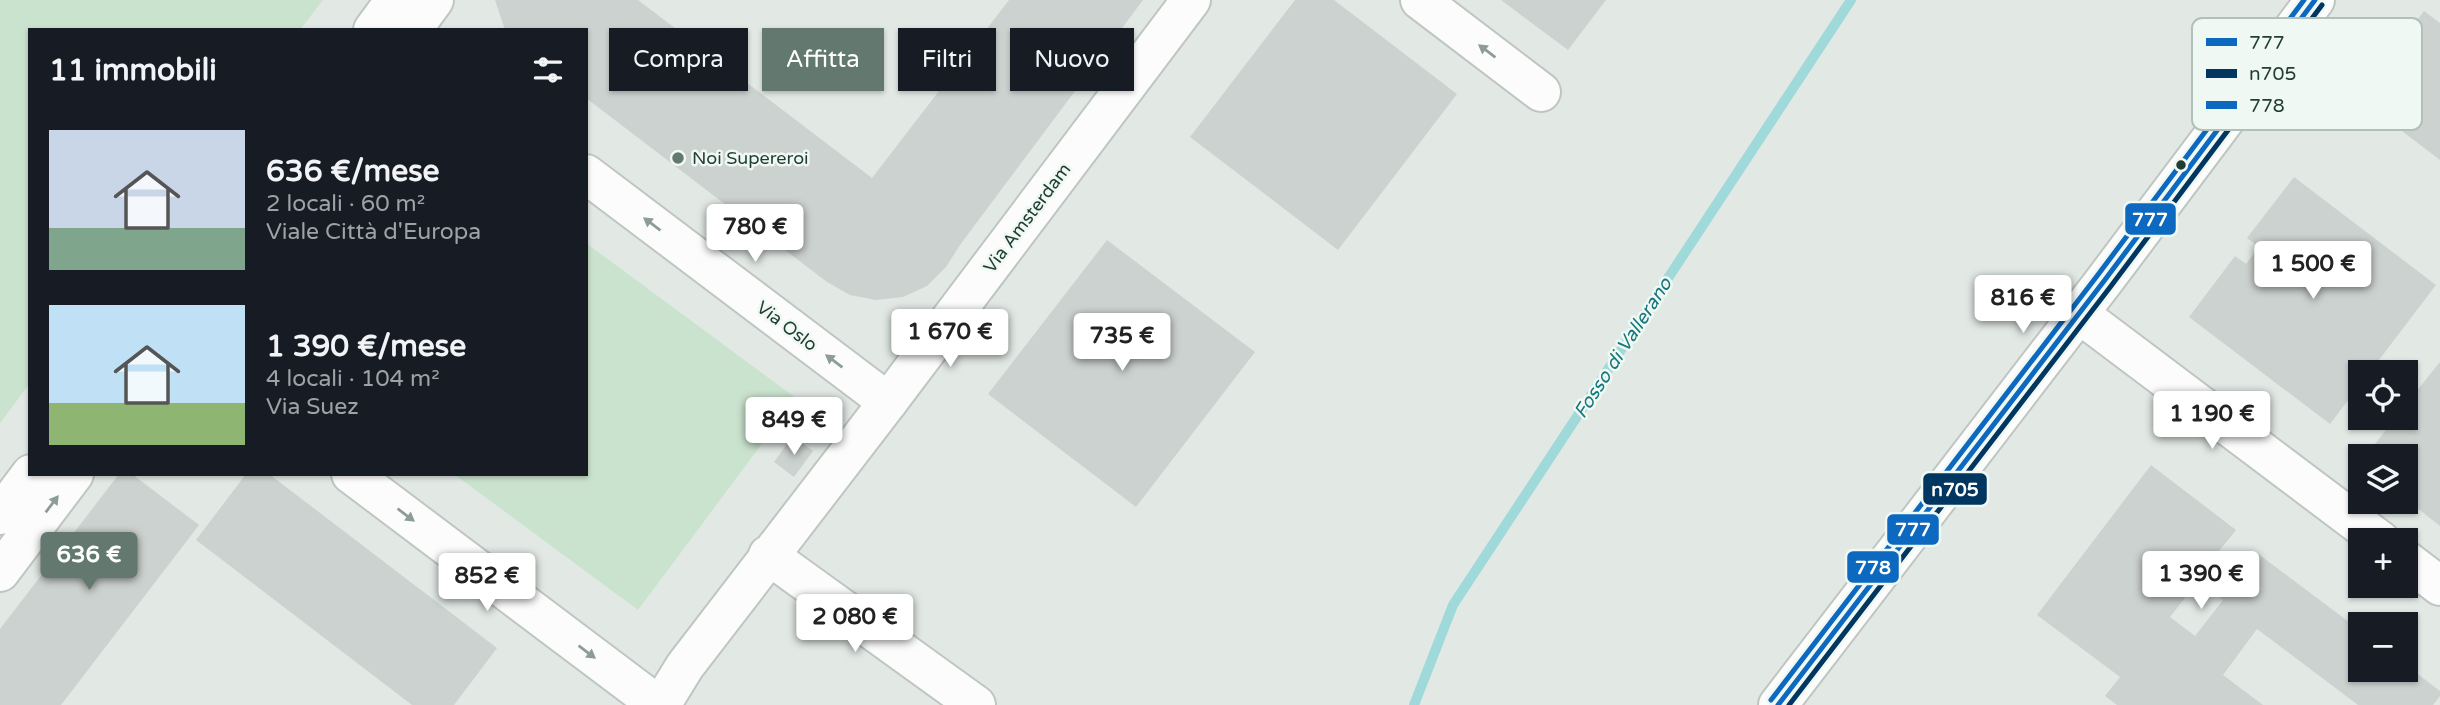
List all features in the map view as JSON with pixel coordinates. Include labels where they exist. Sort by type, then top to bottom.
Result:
[{"type":"street","points":[[391,22],[434,0]]},
{"type":"street","name":"Via Amsterdam","points":[[659,705],[768,555],[1191,0]]},
{"type":"street","points":[[1420,0],[1541,92]]},
{"type":"street","points":[[2301,18],[2315,0]]},
{"type":"street","points":[[1777,705],[2217,130]]},
{"type":"street","name":"Via Oslo","points":[[588,176],[888,401]]},
{"type":"street","points":[[2078,313],[2364,528]]},
{"type":"street","points":[[0,515],[29,476]]},
{"type":"street","points":[[0,572],[72,476]]},
{"type":"street","points":[[354,476],[659,705]]},
{"type":"street","points":[[768,555],[976,705]]},
{"type":"street","points":[[2418,569],[2440,586]]},
{"type":"green space","points":[[0,0],[323,0],[302,28],[28,28],[28,386],[0,423]]},
{"type":"green space","points":[[588,244],[796,398],[638,610],[457,476],[588,476]]},
{"type":"building","points":[[495,0],[638,0],[675,28],[609,28],[609,91],[748,91],[748,84],[872,178],[939,91],[996,91],[996,28],[987,28],[1009,0],[1143,0],[1122,28],[1010,28],[1010,91],[1075,91],[946,267],[927,286],[903,297],[876,300],[850,295],[827,282],[588,100],[588,28],[504,28]]},
{"type":"building","points":[[1295,0],[1334,0],[1457,94],[1338,250],[1190,137]]},
{"type":"building","points":[[1501,0],[1606,0],[1568,50]]},
{"type":"building","points":[[2424,11],[2440,23],[2440,160],[2401,130],[2422,130],[2422,18],[2419,18]]},
{"type":"building","points":[[2294,177],[2436,285],[2379,360],[2348,360],[2348,400],[2330,424],[2189,317],[2235,256],[2246,264],[2259,247],[2247,238]]},
{"type":"building","points":[[1107,240],[1255,352],[1136,507],[988,394]]},
{"type":"building","points":[[2440,362],[2440,526],[2418,509],[2418,444],[2375,444],[2386,430],[2418,430],[2418,389]]},
{"type":"building","points":[[793,436],[813,451],[794,477],[774,462]]},
{"type":"building","points":[[2151,465],[2236,530],[2210,562],[2221,570],[2227,562],[2241,573],[2257,553],[2348,621],[2348,682],[2418,682],[2418,674],[2440,691],[2440,696],[2433,705],[2358,705],[2257,629],[2223,675],[2263,705],[2117,705],[2105,696],[2120,677],[2037,615]],"holes":[[[2198,581],[2223,600],[2195,636],[2170,617]]]},
{"type":"building","points":[[117,476],[135,476],[199,525],[61,705],[0,705],[0,629]]},
{"type":"building","points":[[244,476],[272,476],[497,648],[454,705],[412,705],[196,540]]},
{"type":"waterway","name":"Fosso di Vallerano","points":[[1414,705],[1453,605],[1851,0]]},
{"type":"transit line","name":"778","points":[[2290,18],[2304,0]]},
{"type":"transit line","name":"777","points":[[2301,18],[2315,0]]},
{"type":"transit line","name":"n705","points":[[2312,18],[2322,5]]},
{"type":"transit line","name":"778","points":[[1771,700],[2206,130]]},
{"type":"transit line","name":"777","points":[[1778,705],[2217,130]]},
{"type":"transit line","name":"n705","points":[[1789,705],[2228,130]]},
{"type":"place","name":"Noi Supereroi","points":[[678,158]]}]
